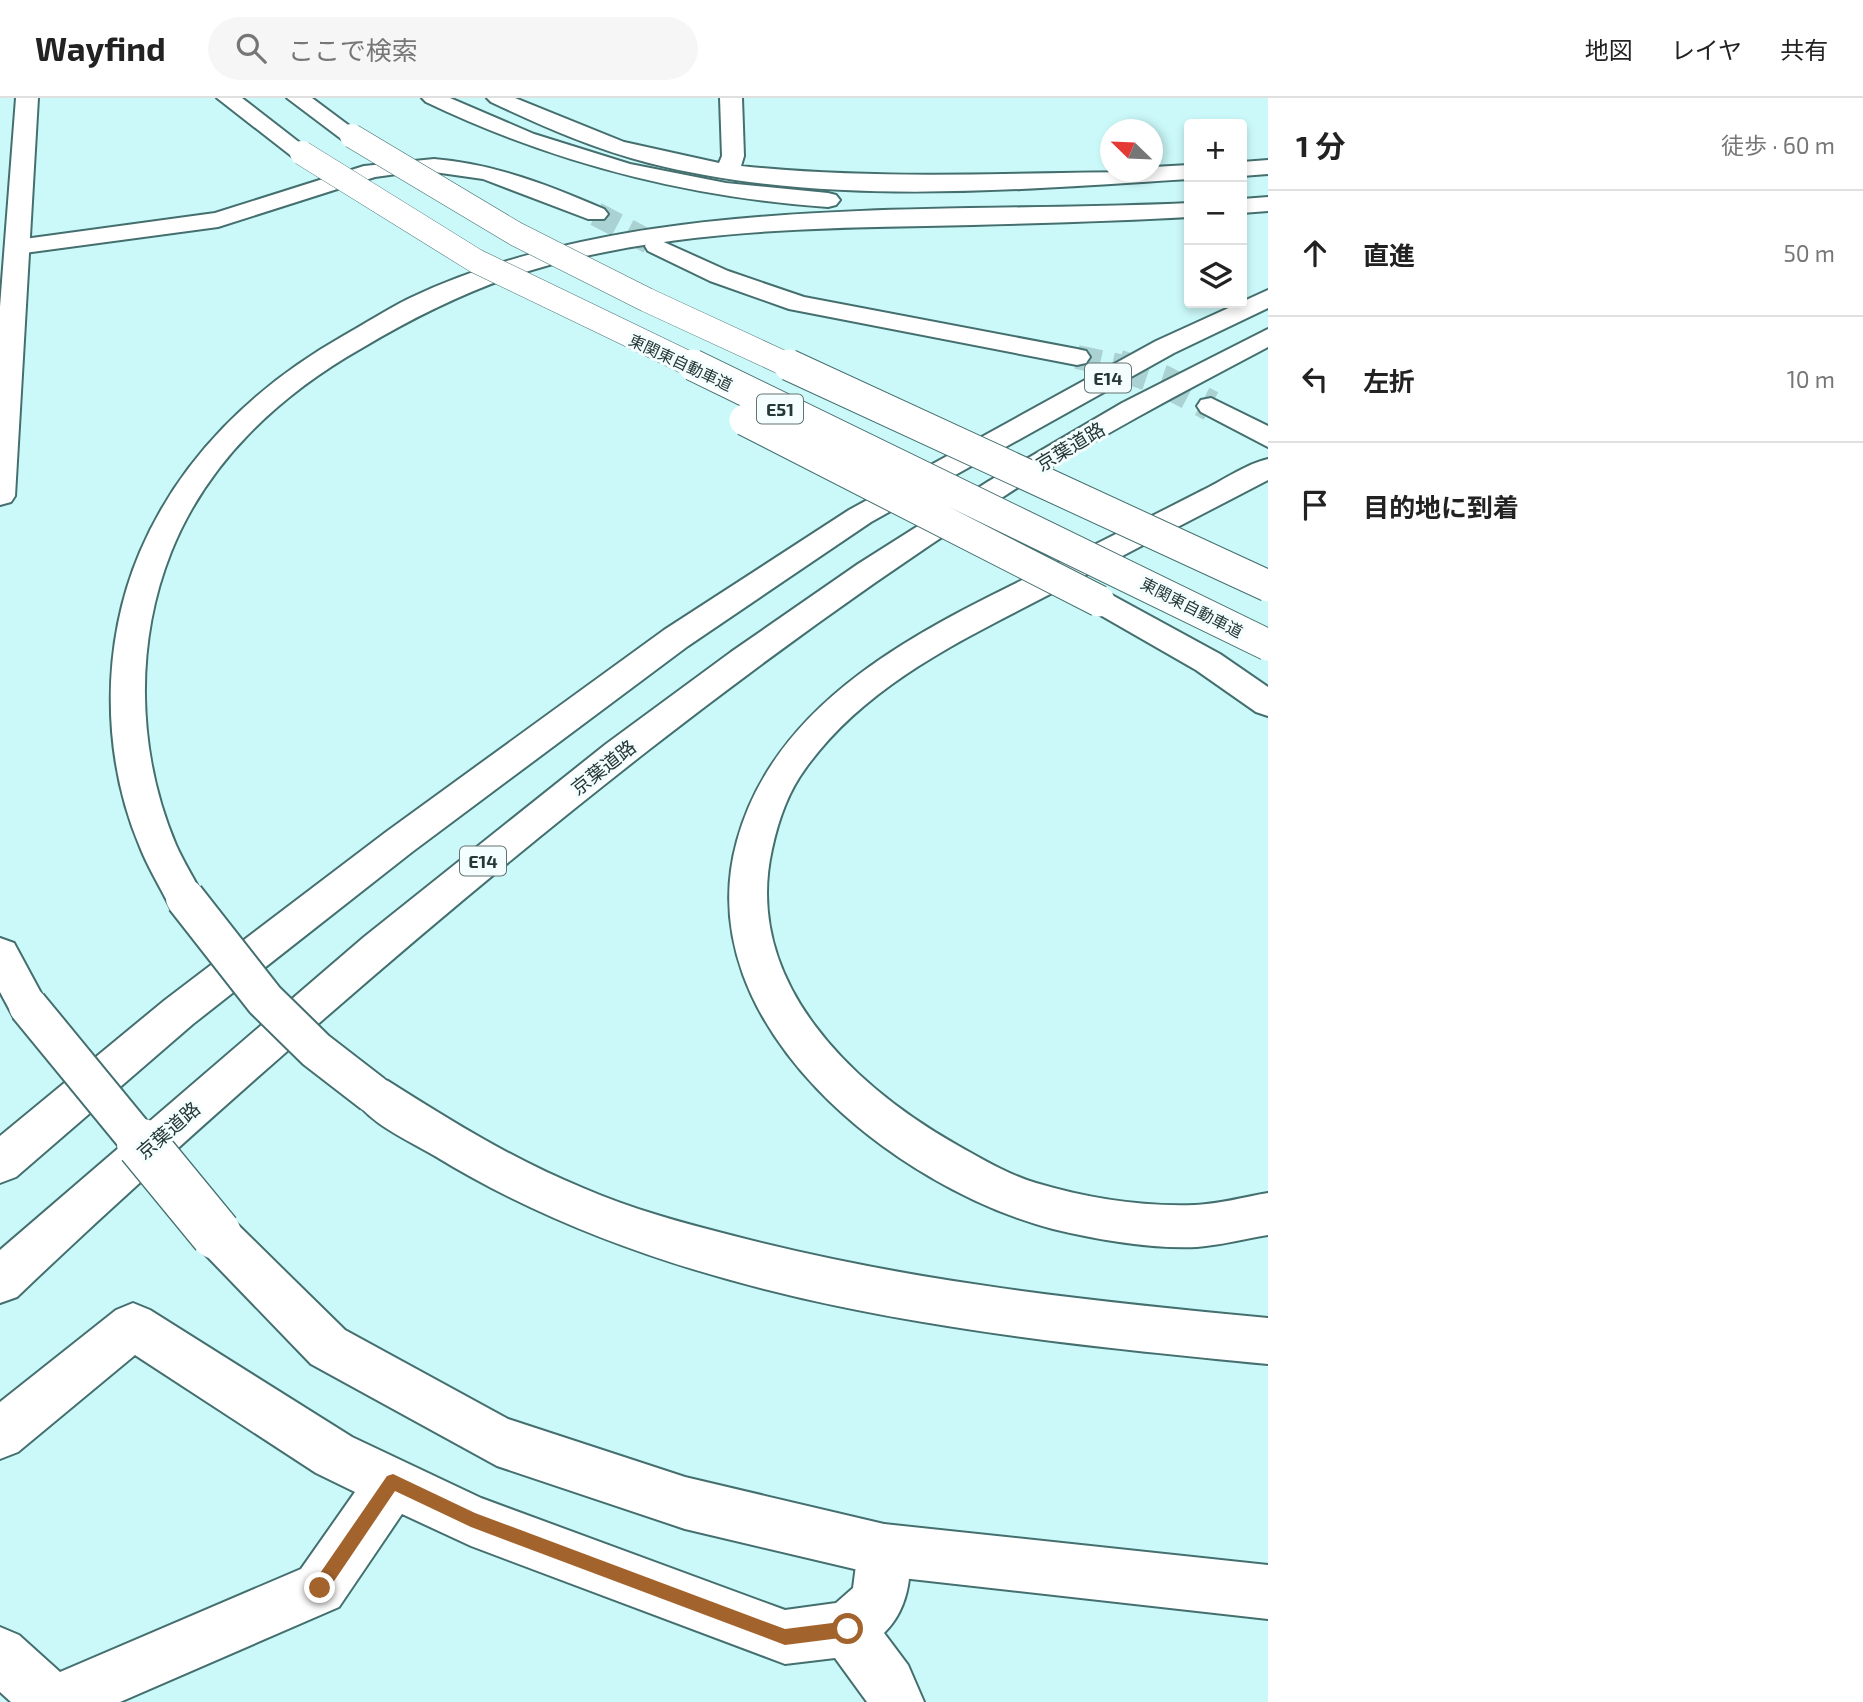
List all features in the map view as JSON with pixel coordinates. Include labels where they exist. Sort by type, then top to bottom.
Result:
[{"type":"main road","points":[[0,496],[27,98]]},
{"type":"main road","name":"東関東自動車道","points":[[228,98],[302,153],[475,261],[1118,570],[1268,645]]},
{"type":"main road","name":"E51","points":[[298,98],[352,136],[516,234],[647,300],[1268,586]]},
{"type":"main road","points":[[433,98],[501,130],[585,159],[677,180],[755,193],[816,199],[985,205],[1184,203]]},
{"type":"main road","points":[[498,98],[632,150],[727,172],[767,178],[887,182],[1184,172]]},
{"type":"main road","points":[[727,172],[733,156],[731,98]]},
{"type":"main road","points":[[18,247],[218,220],[372,171],[398,166],[462,166],[484,170],[596,214]]},
{"type":"main road","points":[[1247,169],[1268,167]]},
{"type":"main road","points":[[1247,203],[1268,201]]},
{"type":"main road","points":[[1184,210],[828,220],[671,232],[583,250],[472,282],[376,326],[335,351],[265,402],[203,468],[175,508],[140,590],[130,648],[130,731],[140,790],[158,844],[185,898],[265,1000],[316,1050],[373,1094],[458,1150],[549,1195],[651,1234],[772,1269],[919,1300],[1071,1322],[1268,1341]]},
{"type":"main road","points":[[657,246],[719,276],[798,304],[1077,357]]},
{"type":"main road","points":[[475,261],[553,317],[621,356],[1099,601],[1208,662],[1268,704]]},
{"type":"main road","name":"E14","points":[[0,1163],[179,1012],[400,842],[676,638],[860,516],[1166,347],[1268,298]]},
{"type":"main road","name":"京葉道路","points":[[0,1281],[352,970],[501,846],[669,717],[819,606],[921,538],[1074,442],[1268,337]]},
{"type":"main road","points":[[1211,406],[1268,438]]},
{"type":"main road","points":[[1268,468],[953,631],[904,659],[854,695],[815,732],[790,764],[768,806],[753,848],[748,888],[753,932],[766,978],[814,1057],[853,1098],[925,1152],[1020,1198],[1107,1219],[1186,1226],[1268,1214]]},
{"type":"main road","points":[[0,954],[28,1006],[216,1234],[328,1347],[497,1441],[685,1503],[884,1550],[1268,1592]]},
{"type":"main road","points":[[0,1434],[133,1326],[334,1455],[471,1520],[785,1637],[848,1629],[878,1601],[884,1550]]},
{"type":"main road","points":[[0,1654],[53,1702],[320,1588],[393,1482]]},
{"type":"main road","points":[[848,1629],[888,1685],[896,1702]]},
{"type":"tunnel","points":[[596,214],[657,246]]},
{"type":"tunnel","points":[[1077,357],[1124,367]]},
{"type":"tunnel","points":[[1118,365],[1124,367]]},
{"type":"tunnel","points":[[1124,367],[1162,380],[1211,406]]},
{"type":"route","points":[[320,1588],[393,1482],[471,1520],[785,1637],[848,1629]]}]
